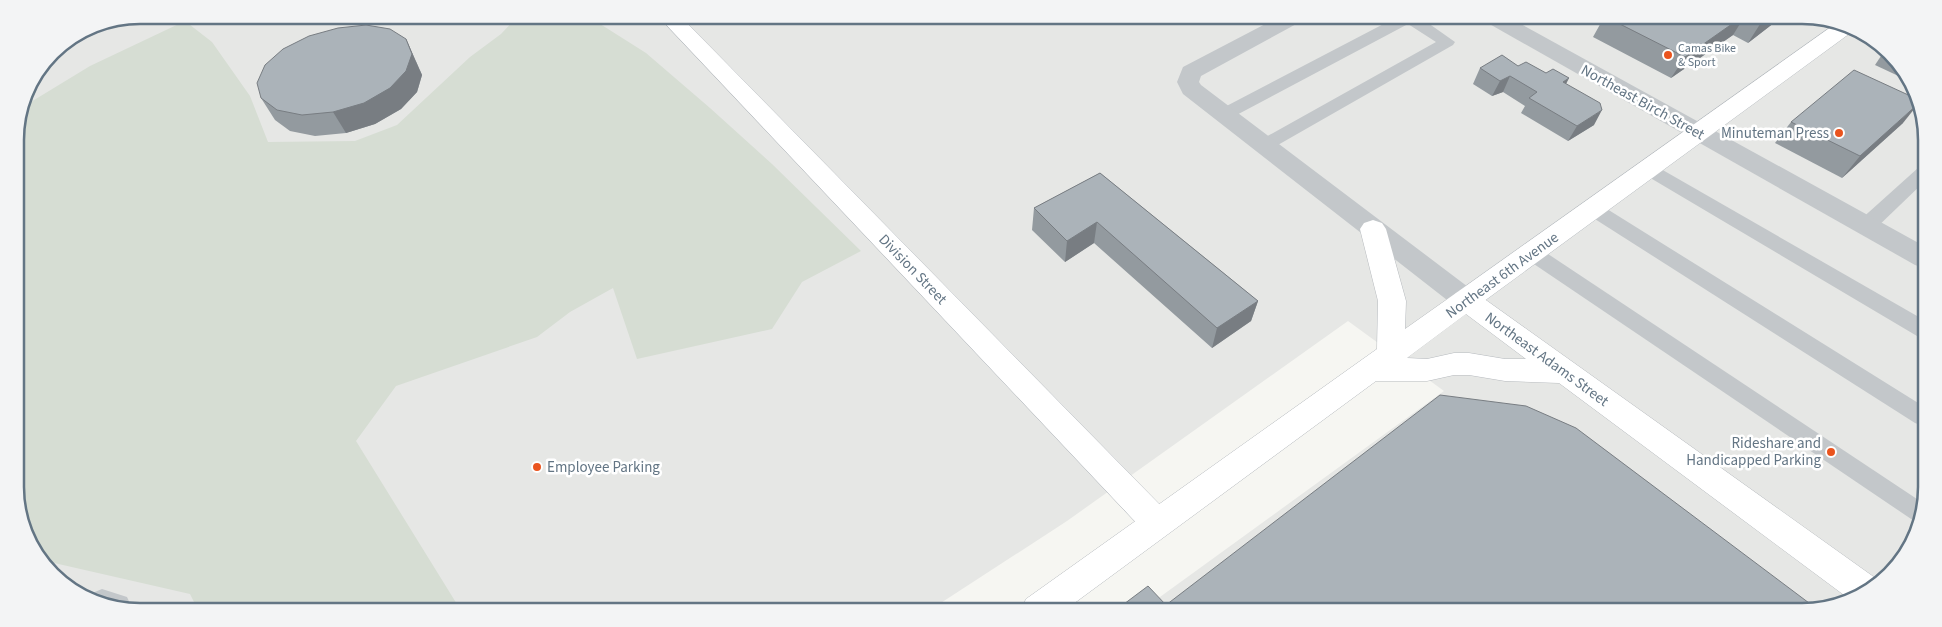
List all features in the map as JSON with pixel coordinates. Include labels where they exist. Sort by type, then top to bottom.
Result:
[{"type":"street","name":"Division Street","points":[[676,24],[1157,523]]},
{"type":"street","name":"Northeast Adams Street","points":[[1281,24],[1191,72],[1188,82],[1191,89],[1466,300],[1861,587]]},
{"type":"street","name":"Northeast Birch Street","points":[[1504,24],[1918,255]]},
{"type":"street","name":"Northeast 6th Avenue","points":[[1048,603],[1840,31]]},
{"type":"street","points":[[1373,229],[1392,301],[1381,362],[1427,370],[1454,364],[1469,364],[1505,370],[1565,372]]},
{"type":"lane","points":[[1223,115],[1397,24]]},
{"type":"lane","points":[[1263,146],[1447,42],[1418,24]]},
{"type":"lane","points":[[1648,170],[1918,327]]},
{"type":"lane","points":[[1866,226],[1918,178]]},
{"type":"lane","points":[[1593,209],[1918,414]]},
{"type":"lane","points":[[1532,253],[1915,511]]},
{"type":"shaded area","points":[[140,24],[1802,24],[1832,28],[1867,43],[1889,63],[1899,75],[1906,88],[1912,102],[1918,132],[1917,502],[1912,525],[1899,552],[1879,574],[1860,588],[1832,599],[1810,603],[1152,603],[1444,391],[1348,321],[1067,521],[941,603],[140,603],[110,599],[95,594],[75,584],[43,552],[30,525],[25,502],[24,132],[33,95],[43,75],[75,43],[110,28]]},
{"type":"shaded area","points":[[179,24],[189,24],[212,42],[250,96],[268,142],[355,141],[397,125],[470,57],[501,34],[510,24],[600,24],[646,53],[710,108],[772,164],[861,251],[802,282],[772,329],[637,359],[613,288],[570,312],[537,337],[396,386],[356,441],[456,603],[194,603],[190,594],[52,562],[43,552],[30,525],[26,510],[24,487],[24,132],[31,102],[90,66]]},
{"type":"building","points":[[1620,24],[1732,24],[1685,57]]},
{"type":"building","points":[[366,25],[390,29],[406,39],[412,54],[406,71],[390,88],[364,103],[333,112],[302,115],[277,110],[261,98],[257,83],[265,65],[283,49],[309,36],[338,28]]},
{"type":"building","points":[[1502,55],[1518,66],[1526,62],[1546,73],[1553,69],[1569,78],[1563,82],[1600,103],[1602,110],[1577,126],[1529,98],[1537,92],[1510,76],[1500,81],[1480,68]]},
{"type":"building","points":[[1854,70],[1909,95],[1914,108],[1860,156],[1791,122]]},
{"type":"building","points":[[1100,173],[1258,301],[1217,328],[1097,222],[1067,241],[1034,208]]},
{"type":"building","points":[[1440,395],[1526,406],[1576,428],[1809,603],[1169,603]]},
{"type":"building","points":[[1148,586],[1164,603],[1125,603]]},
{"type":"place","name":"Camas Bike & Sport","points":[[1668,55]]},
{"type":"place","name":"Minuteman Press","points":[[1839,133]]},
{"type":"place","name":"Rideshare and Handicapped Parking","points":[[1831,452]]},
{"type":"place","name":"Employee Parking","points":[[537,467]]}]
